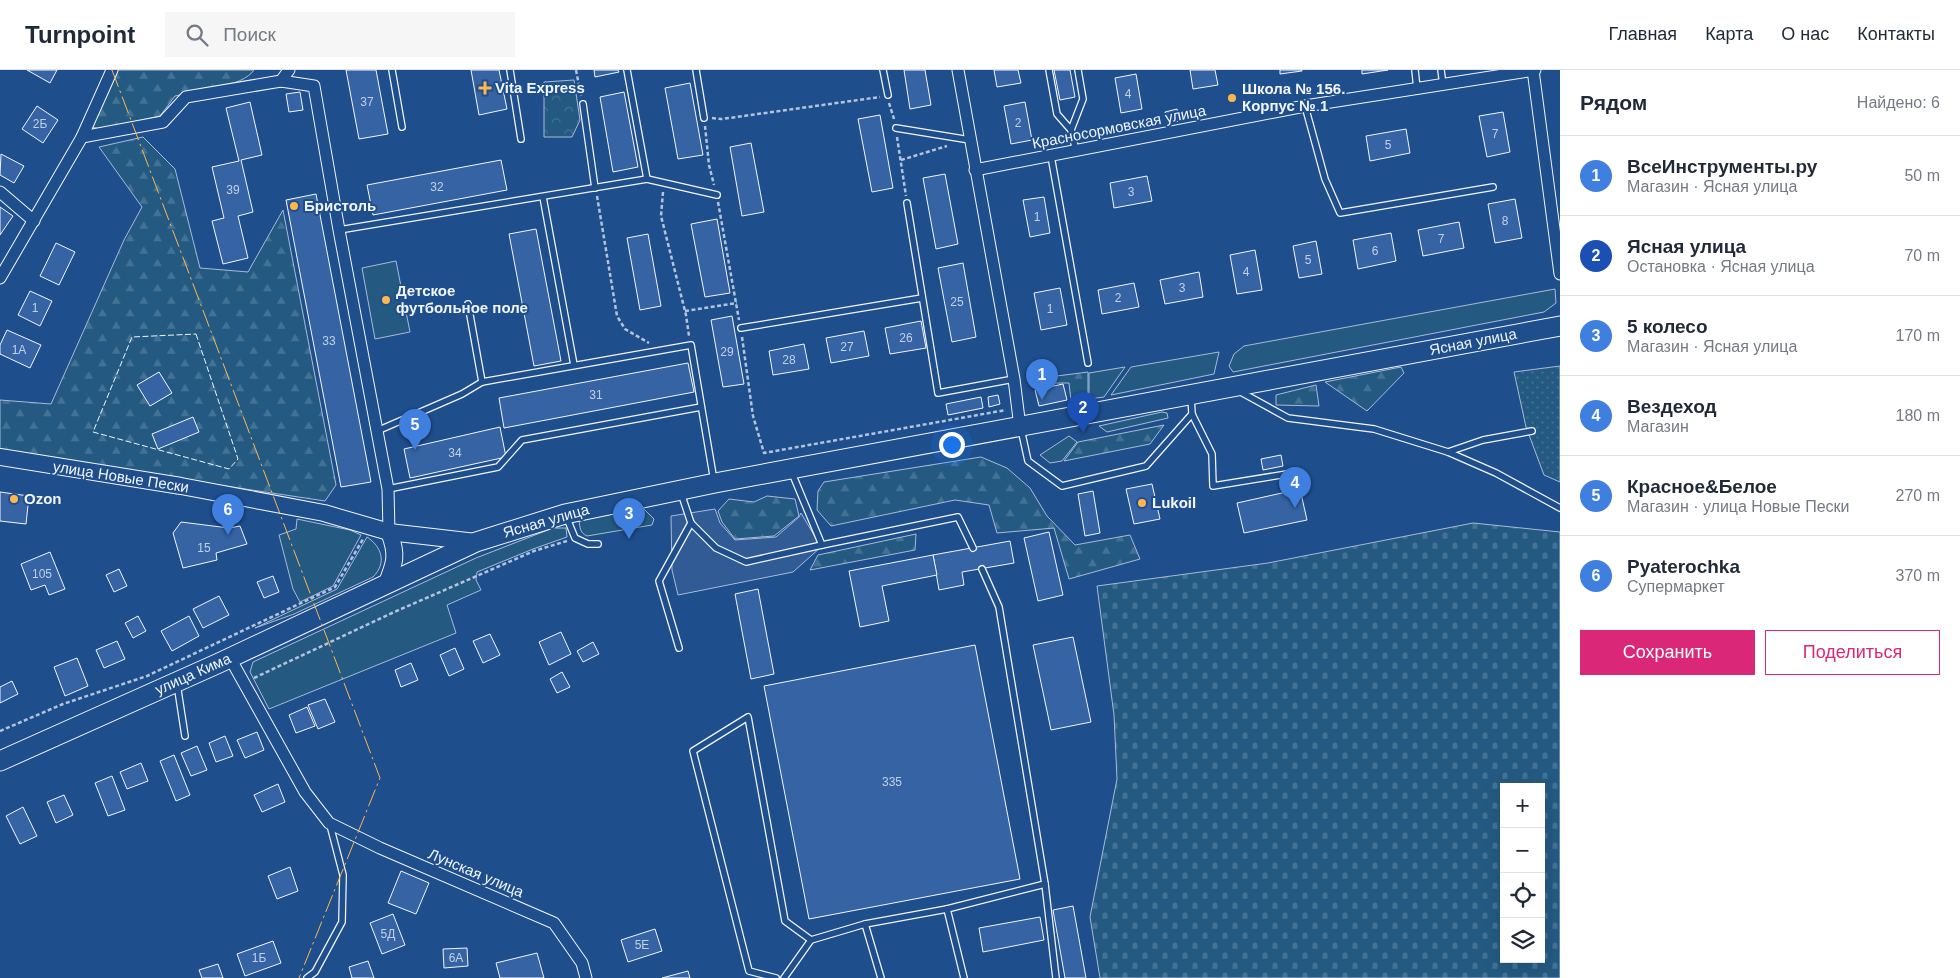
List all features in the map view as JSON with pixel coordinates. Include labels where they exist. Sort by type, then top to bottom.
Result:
[{"type":"main road","name":"Ясная улица","points":[[386,585],[476,542],[565,514],[715,483],[1560,326]]},
{"type":"main road","name":"улица Новые Пески","points":[[0,457],[190,488],[324,513],[388,532],[476,542]]},
{"type":"main road","points":[[386,585],[395,563],[395,554],[388,532]]},
{"type":"main road","name":"улица Кима","points":[[0,761],[230,658],[386,585]]},
{"type":"street","points":[[0,278],[82,137],[112,70]]},
{"type":"street","points":[[281,80],[289,70]]},
{"type":"street","points":[[958,70],[1014,379],[1020,427]]},
{"type":"street","points":[[1534,70],[1560,274]]},
{"type":"street","name":"Красносормовская улица","points":[[976,170],[1305,106],[1534,70]]},
{"type":"street","points":[[82,137],[163,122],[186,97],[281,80],[314,86],[388,489],[388,532]]},
{"type":"street","points":[[0,192],[34,221]]},
{"type":"street","points":[[230,658],[305,792],[329,823]]},
{"type":"street","name":"Лунская улица","points":[[329,823],[380,848],[554,923],[582,963],[586,978]]},
{"type":"lane","points":[[392,70],[402,127]]},
{"type":"lane","points":[[510,70],[521,139]]},
{"type":"lane","points":[[627,70],[647,179]]},
{"type":"lane","points":[[696,70],[704,118]]},
{"type":"lane","points":[[882,70],[888,96]]},
{"type":"lane","points":[[1048,70],[1057,114],[1072,130]]},
{"type":"lane","points":[[1076,151],[1072,130],[1083,99],[1078,70]]},
{"type":"lane","points":[[1415,70],[1417,89]]},
{"type":"lane","points":[[1441,70],[1443,85]]},
{"type":"lane","points":[[583,104],[595,188]]},
{"type":"lane","points":[[1305,106],[1325,179],[1340,213],[1493,187]]},
{"type":"lane","points":[[896,128],[970,140]]},
{"type":"lane","points":[[1051,156],[1088,363]]},
{"type":"lane","points":[[339,230],[647,179],[716,195]]},
{"type":"lane","points":[[543,197],[574,365]]},
{"type":"lane","points":[[907,203],[938,393],[1014,379]]},
{"type":"lane","points":[[741,328],[922,298]]},
{"type":"lane","points":[[468,304],[482,382]]},
{"type":"lane","points":[[377,431],[462,394],[482,382],[691,345],[715,483]]},
{"type":"lane","points":[[1232,387],[1288,418],[1374,429],[1448,452],[1496,473],[1560,508]]},
{"type":"lane","points":[[1190,394],[1192,414],[1212,454],[1213,486],[1294,473]]},
{"type":"lane","points":[[388,489],[498,467],[522,440],[701,407]]},
{"type":"lane","points":[[1020,427],[1028,461],[1062,486],[1146,466],[1192,414]]},
{"type":"lane","points":[[1448,452],[1483,440],[1532,431]]},
{"type":"lane","points":[[791,470],[822,545]]},
{"type":"lane","points":[[680,490],[691,523],[716,548],[746,562],[958,517],[973,548]]},
{"type":"lane","points":[[565,514],[575,538],[588,544],[598,544]]},
{"type":"lane","points":[[679,648],[659,582],[691,523]]},
{"type":"lane","points":[[982,569],[999,607],[1045,884],[1056,978]]},
{"type":"lane","points":[[176,682],[185,736]]},
{"type":"lane","points":[[776,978],[749,971],[693,751],[748,717],[785,921],[811,940]]},
{"type":"lane","points":[[307,978],[315,972],[342,922],[343,875],[329,823]]},
{"type":"lane","points":[[784,978],[811,940],[865,924],[948,909],[1045,884]]},
{"type":"lane","points":[[948,909],[964,978]]},
{"type":"lane","points":[[865,924],[880,978]]},
{"type":"lane","points":[[315,972],[318,978]]},
{"type":"path","points":[[576,70],[583,104]]},
{"type":"path","points":[[907,203],[896,128],[888,96],[722,119],[704,118],[709,165],[737,302],[753,416],[764,453],[1018,408]]},
{"type":"path","points":[[901,160],[970,140]]},
{"type":"path","points":[[663,183],[661,216],[685,311],[691,345]]},
{"type":"path","points":[[595,188],[617,316],[625,329],[661,350]]},
{"type":"path","points":[[685,311],[737,302]]},
{"type":"path","points":[[0,731],[63,704],[147,676],[335,587],[370,527]]},
{"type":"path","points":[[244,683],[392,613],[525,555],[575,538]]},
{"type":"green space","points":[[116,70],[254,70],[240,81],[229,85],[175,96],[160,116],[100,129],[92,127]]},
{"type":"green space","points":[[574,80],[580,120],[572,137],[544,137],[544,82]]},
{"type":"green space","points":[[143,137],[175,169],[200,268],[248,272],[283,210],[336,485],[325,501],[0,452],[0,400],[51,404],[124,240],[142,207],[99,147]]},
{"type":"green space","name":"Детское футбольное поле","points":[[396,261],[410,332],[375,339],[362,268]]},
{"type":"green space","points":[[1555,289],[1556,303],[1544,312],[1233,372],[1229,366],[1234,354],[1244,346]]},
{"type":"green space","points":[[1219,352],[1214,374],[1111,395],[1131,367]]},
{"type":"green space","points":[[1560,366],[1560,482],[1544,475],[1526,427],[1514,372]]},
{"type":"green space","points":[[1125,367],[1104,397],[1089,399],[1089,373]]},
{"type":"green space","points":[[1401,367],[1404,373],[1367,411],[1325,382]]},
{"type":"green space","points":[[1088,372],[1088,398],[1071,401],[1069,383],[1047,383],[1049,377]]},
{"type":"green space","points":[[1316,385],[1319,406],[1276,405],[1276,395]]},
{"type":"green space","points":[[1162,412],[1167,413],[1168,418],[1107,432],[1099,426]]},
{"type":"green space","points":[[1164,425],[1150,444],[1064,461],[1078,442]]},
{"type":"green space","points":[[1069,436],[1077,442],[1062,461],[1050,463],[1040,455]]},
{"type":"green space","points":[[981,457],[1007,468],[1030,488],[1047,516],[1075,545],[1130,535],[1140,559],[1069,579],[1054,528],[997,533],[989,505],[955,500],[831,526],[817,510],[818,491],[824,482]]},
{"type":"green space","points":[[767,496],[795,499],[799,516],[774,536],[735,539],[722,522],[718,511],[729,499],[754,502]]},
{"type":"green space","points":[[643,508],[654,519],[652,525],[587,536],[581,530],[579,520]]},
{"type":"green space","points":[[297,519],[350,530],[361,535],[333,586],[300,602],[293,589],[279,535],[296,529]]},
{"type":"green space","points":[[1473,523],[1560,532],[1560,978],[1100,978],[1090,917],[1117,779],[1114,715],[1097,586],[1268,563]]},
{"type":"green space","points":[[553,528],[566,528],[567,537],[477,572],[476,580],[481,590],[447,605],[456,633],[269,709],[250,672],[253,662],[476,558]]},
{"type":"green space","points":[[916,534],[915,550],[810,570],[818,555]]},
{"type":"green space","points":[[367,537],[379,550],[381,556],[380,566],[373,577],[294,614],[255,628],[337,589]]},
{"type":"shaded area","points":[[715,509],[720,523],[735,540],[776,537],[799,517],[801,513],[821,547],[793,572],[678,595],[672,570],[671,516]]},
{"type":"building","points":[[27,70],[57,70],[50,83]]},
{"type":"building","points":[[346,70],[376,70],[388,134],[359,139]]},
{"type":"building","points":[[471,70],[499,70],[507,109],[479,115]]},
{"type":"building","points":[[594,70],[618,70],[619,72],[595,77]]},
{"type":"building","points":[[904,70],[925,70],[931,105],[910,109]]},
{"type":"building","points":[[994,70],[1018,70],[1021,83],[997,87]]},
{"type":"building","points":[[1054,70],[1070,70],[1075,97],[1060,100]]},
{"type":"building","points":[[1190,70],[1215,70],[1218,85],[1193,89]]},
{"type":"building","points":[[1280,70],[1302,70],[1302,71],[1280,74]]},
{"type":"building","points":[[1362,70],[1388,70],[1362,74]]},
{"type":"building","points":[[1136,74],[1142,109],[1121,113],[1115,78]]},
{"type":"building","points":[[690,83],[703,155],[678,159],[665,88]]},
{"type":"building","points":[[300,92],[303,110],[289,112],[286,94]]},
{"type":"building","points":[[624,92],[638,167],[613,172],[600,97]]},
{"type":"building","points":[[250,102],[262,155],[241,160],[253,212],[238,216],[248,258],[223,264],[212,221],[224,218],[212,167],[239,161],[226,108]]},
{"type":"building","points":[[1025,102],[1032,140],[1011,144],[1004,106]]},
{"type":"building","points":[[37,106],[58,120],[43,143],[22,129]]},
{"type":"building","points":[[1177,109],[1180,121],[1168,123],[1165,112]]},
{"type":"building","points":[[1503,112],[1510,152],[1487,157],[1479,116]]},
{"type":"building","points":[[880,115],[893,188],[872,192],[858,119]]},
{"type":"building","points":[[1406,129],[1410,153],[1370,161],[1366,136]]},
{"type":"building","points":[[751,143],[764,212],[742,216],[730,147]]},
{"type":"building","points":[[1,154],[24,166],[14,183],[0,175]]},
{"type":"building","points":[[501,160],[507,190],[373,215],[367,185]]},
{"type":"building","points":[[945,174],[958,244],[936,249],[923,178]]},
{"type":"building","points":[[1147,176],[1152,201],[1114,208],[1110,183]]},
{"type":"building","points":[[316,194],[371,482],[341,487],[286,200]]},
{"type":"building","points":[[1044,197],[1050,233],[1030,237],[1023,200]]},
{"type":"building","points":[[1515,199],[1522,238],[1495,243],[1488,204]]},
{"type":"building","points":[[0,207],[13,216],[0,235]]},
{"type":"building","points":[[717,219],[730,293],[705,297],[691,224]]},
{"type":"building","points":[[1459,222],[1464,248],[1423,256],[1418,230]]},
{"type":"building","points":[[536,229],[561,361],[534,366],[509,234]]},
{"type":"building","points":[[1391,233],[1396,261],[1358,269],[1353,240]]},
{"type":"building","points":[[648,234],[661,306],[640,310],[627,238]]},
{"type":"building","points":[[1316,241],[1322,274],[1299,278],[1293,246]]},
{"type":"building","points":[[56,243],[75,252],[59,285],[40,276]]},
{"type":"building","points":[[1255,250],[1262,290],[1237,294],[1230,255]]},
{"type":"building","points":[[963,263],[976,337],[952,342],[938,268]]},
{"type":"building","points":[[1199,272],[1203,297],[1165,304],[1160,280]]},
{"type":"building","points":[[1134,283],[1139,307],[1102,314],[1098,290]]},
{"type":"building","points":[[1060,288],[1067,325],[1041,330],[1034,293]]},
{"type":"building","points":[[30,291],[52,301],[40,326],[18,315]]},
{"type":"building","points":[[732,316],[744,384],[723,387],[711,320]]},
{"type":"building","points":[[921,321],[926,348],[890,354],[885,328]]},
{"type":"building","points":[[7,330],[41,345],[30,368],[0,354],[0,345]]},
{"type":"building","points":[[864,331],[869,356],[831,363],[826,338]]},
{"type":"building","points":[[804,344],[809,369],[773,375],[769,351]]},
{"type":"building","points":[[688,363],[694,392],[504,428],[499,398]]},
{"type":"building","points":[[159,372],[172,393],[150,406],[137,385]]},
{"type":"building","points":[[1063,384],[1067,400],[1039,406],[1035,390]]},
{"type":"building","points":[[998,395],[1000,404],[989,407],[988,397]]},
{"type":"building","points":[[981,397],[983,408],[948,415],[946,404]]},
{"type":"building","points":[[193,417],[199,432],[158,449],[152,434]]},
{"type":"building","points":[[500,427],[506,457],[410,478],[404,449]]},
{"type":"building","points":[[1281,455],[1283,466],[1263,470],[1261,459]]},
{"type":"building","points":[[1152,484],[1160,519],[1134,524],[1126,489]]},
{"type":"building","points":[[1300,489],[1307,520],[1244,533],[1237,503]]},
{"type":"building","points":[[1093,491],[1100,533],[1085,536],[1078,494]]},
{"type":"building","points":[[0,492],[29,496],[26,524],[0,521]]},
{"type":"building","points":[[181,522],[229,528],[240,526],[247,544],[216,553],[217,560],[183,568],[173,533]]},
{"type":"building","points":[[1049,532],[1063,595],[1038,601],[1024,538]]},
{"type":"building","points":[[1010,541],[1014,563],[962,572],[964,585],[939,590],[933,555]]},
{"type":"building","points":[[50,552],[65,589],[49,595],[45,585],[31,590],[21,564]]},
{"type":"building","points":[[933,555],[937,575],[882,586],[889,621],[860,627],[849,571]]},
{"type":"building","points":[[119,569],[127,586],[114,592],[106,575]]},
{"type":"building","points":[[273,576],[279,592],[264,598],[257,582]]},
{"type":"building","points":[[758,589],[774,674],[751,679],[735,594]]},
{"type":"building","points":[[219,596],[229,615],[203,628],[193,609]]},
{"type":"building","points":[[138,616],[146,631],[133,638],[125,623]]},
{"type":"building","points":[[189,616],[199,636],[172,651],[161,631]]},
{"type":"building","points":[[561,632],[571,654],[549,665],[539,642]]},
{"type":"building","points":[[490,634],[500,655],[483,663],[473,641]]},
{"type":"building","points":[[1073,637],[1091,722],[1051,730],[1033,645]]},
{"type":"building","points":[[117,641],[125,659],[104,668],[96,650]]},
{"type":"building","points":[[593,642],[599,654],[583,662],[577,651]]},
{"type":"building","points":[[975,645],[1020,879],[809,919],[764,686]]},
{"type":"building","points":[[455,648],[464,669],[449,676],[440,655]]},
{"type":"building","points":[[77,658],[88,686],[65,696],[54,667]]},
{"type":"building","points":[[411,663],[418,680],[401,687],[395,670]]},
{"type":"building","points":[[562,672],[570,687],[557,693],[550,679]]},
{"type":"building","points":[[12,681],[18,694],[0,703],[0,687]]},
{"type":"building","points":[[325,699],[335,722],[318,729],[308,705]]},
{"type":"building","points":[[307,707],[315,726],[296,733],[289,715]]},
{"type":"building","points":[[257,732],[264,750],[245,758],[237,740]]},
{"type":"building","points":[[225,736],[233,756],[216,762],[209,743]]},
{"type":"building","points":[[197,746],[207,770],[191,776],[181,753]]},
{"type":"building","points":[[174,755],[190,795],[176,801],[160,761]]},
{"type":"building","points":[[141,763],[148,781],[127,789],[120,772]]},
{"type":"building","points":[[112,776],[125,810],[108,816],[95,783]]},
{"type":"building","points":[[278,784],[285,802],[262,812],[254,795]]},
{"type":"building","points":[[64,795],[73,815],[56,823],[47,802]]},
{"type":"building","points":[[23,807],[37,836],[20,844],[6,816]]},
{"type":"building","points":[[290,867],[298,891],[277,899],[268,876]]},
{"type":"building","points":[[401,871],[429,883],[416,914],[388,903]]},
{"type":"building","points":[[1073,906],[1086,978],[1065,978],[1053,910]]},
{"type":"building","points":[[393,914],[405,945],[382,954],[370,923]]},
{"type":"building","points":[[1040,917],[1044,940],[983,952],[979,928]]},
{"type":"building","points":[[655,929],[662,951],[628,962],[621,940]]},
{"type":"building","points":[[273,941],[281,963],[245,976],[237,954]]},
{"type":"building","points":[[467,948],[468,966],[444,968],[443,949]]},
{"type":"building","points":[[537,953],[544,978],[500,978],[496,963]]},
{"type":"building","points":[[368,961],[374,978],[352,978],[349,967]]},
{"type":"building","points":[[218,964],[223,978],[202,978],[199,970]]},
{"type":"building","points":[[688,971],[690,978],[662,978]]},
{"type":"fence","points":[[196,334],[238,459],[229,469],[93,432],[132,337],[196,334]]},
{"type":"power","points":[[112,70],[380,778],[299,978]]},
{"type":"place","name":"Vita Express","points":[[485,88]]},
{"type":"place","name":"Школа № 156. Корпус № 1","points":[[1232,98]]},
{"type":"place","name":"Бристоль","points":[[294,206]]},
{"type":"place","name":"Детское футбольное поле","points":[[386,300]]},
{"type":"place","name":"ВсеИнструменты.ру","points":[[1042,400]]},
{"type":"place","name":"Ясная улица","points":[[1083,433]]},
{"type":"place","name":"Красное&Белое","points":[[415,450]]},
{"type":"place","name":"Ozon","points":[[14,499]]},
{"type":"place","name":"Lukoil","points":[[1142,503]]},
{"type":"place","name":"Вездеход","points":[[1295,508]]},
{"type":"place","name":"Pyaterochka","points":[[228,535]]},
{"type":"place","name":"5 колесо","points":[[629,539]]}]
